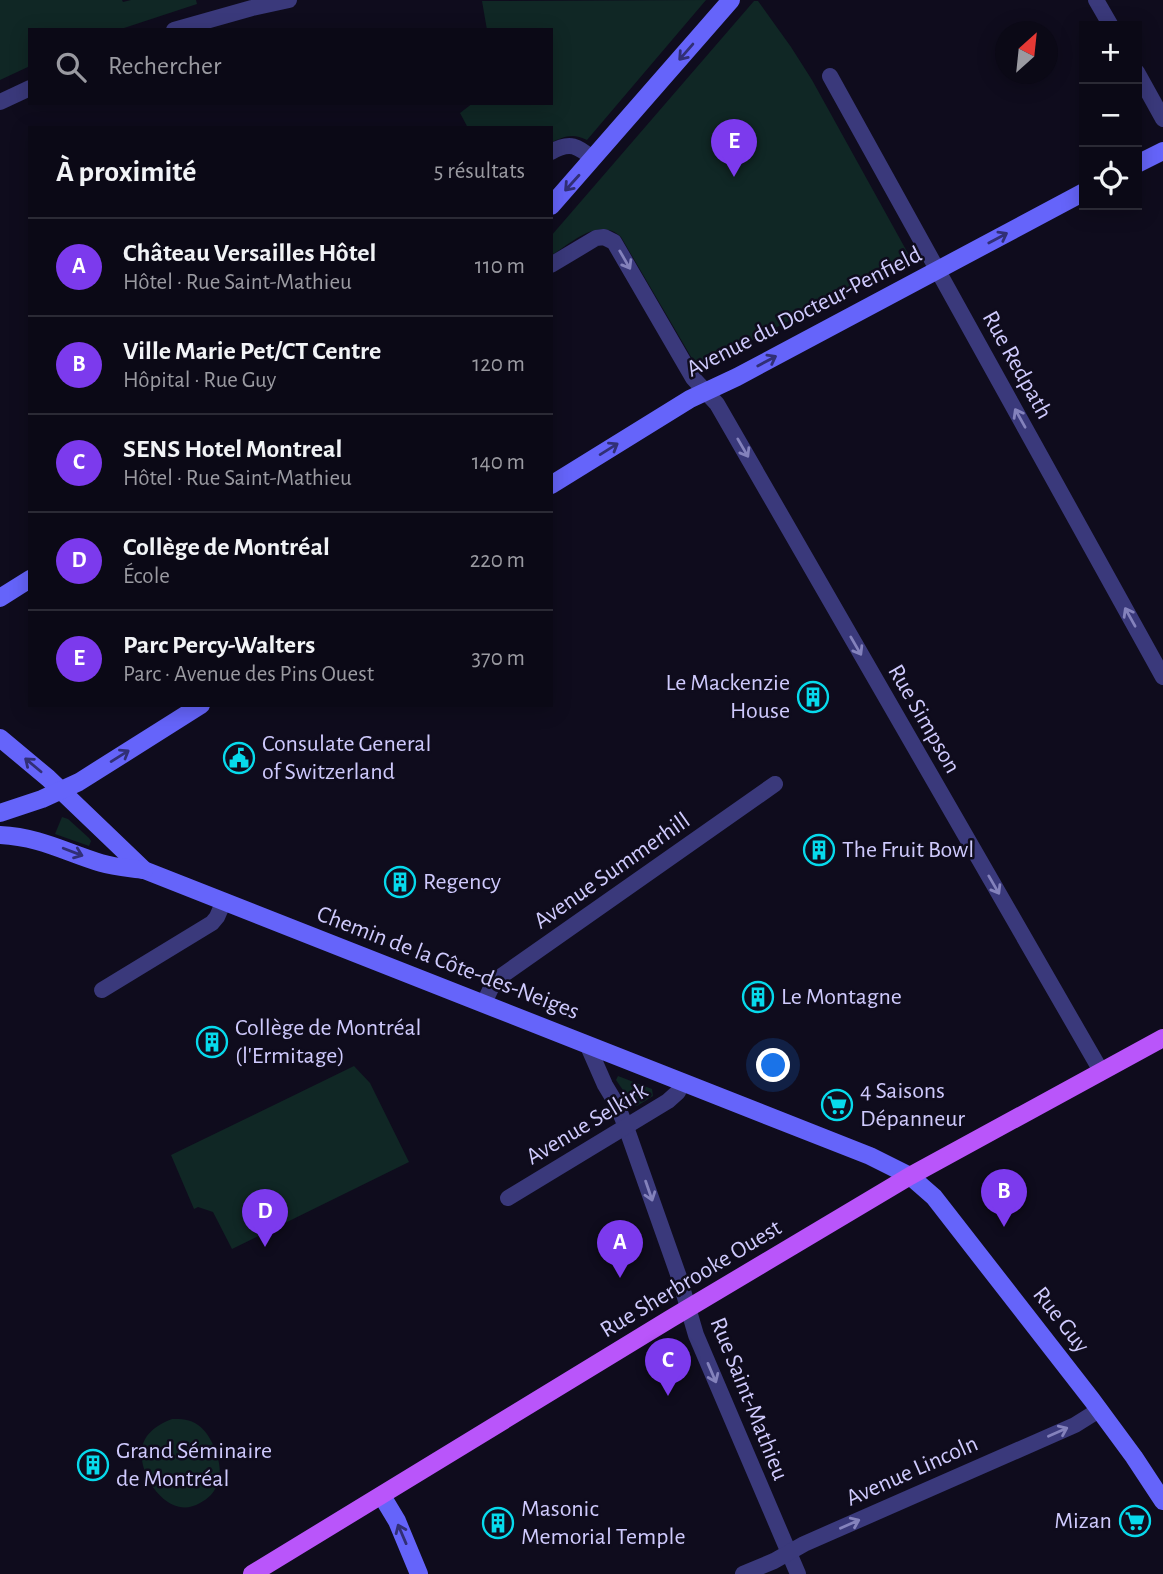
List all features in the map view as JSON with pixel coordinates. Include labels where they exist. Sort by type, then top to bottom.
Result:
[{"type":"main road","points":[[553,204],[731,0]]},
{"type":"main road","points":[[1142,162],[1163,151]]},
{"type":"main road","name":"Avenue du Docteur-Penfield","points":[[553,484],[690,399],[737,377],[1079,195]]},
{"type":"main road","points":[[0,598],[28,580]]},
{"type":"main road","points":[[0,813],[61,791],[198,707]]},
{"type":"main road","name":"Chemin de la Côte-des-Neiges","points":[[1,738],[144,870],[870,1156],[910,1176]]},
{"type":"main road","points":[[0,835],[43,841],[103,864],[144,870]]},
{"type":"main road","name":"Rue Sherbrooke Ouest","points":[[252,1574],[910,1176],[1163,1038]]},
{"type":"main road","name":"Rue Guy","points":[[910,1176],[934,1198],[1099,1410],[1163,1501]]},
{"type":"main road","points":[[383,1496],[419,1574]]},
{"type":"street","points":[[181,28],[289,0]]},
{"type":"street","points":[[1096,0],[1108,21]]},
{"type":"street","name":"Rue Redpath","points":[[830,76],[1163,677]]},
{"type":"street","points":[[1142,81],[1163,119]]},
{"type":"street","points":[[0,102],[28,89]]},
{"type":"street","points":[[553,151],[563,146],[572,146],[581,149],[593,159]]},
{"type":"street","name":"Rue Simpson","points":[[553,264],[596,238],[604,237],[614,242],[693,378],[717,404],[1101,1071]]},
{"type":"street","name":"Avenue Summerhill","points":[[484,1003],[500,977],[775,784]]},
{"type":"street","points":[[102,990],[212,923],[223,901]]},
{"type":"street","name":"Rue Saint-Mathieu","points":[[587,1044],[626,1127],[701,1346],[798,1574]]},
{"type":"street","name":"Avenue Selkirk","points":[[508,1198],[672,1098],[683,1082]]},
{"type":"street","name":"Avenue Lincoln","points":[[743,1574],[804,1544],[1075,1425],[1099,1410]]},
{"type":"green space","points":[[0,0],[196,0],[197,4],[124,28],[28,28],[28,67],[0,80]]},
{"type":"green space","points":[[706,0],[587,140],[569,136],[553,142],[553,126],[467,126],[460,113],[470,105],[553,105],[553,28],[487,28],[482,1]]},
{"type":"green space","points":[[754,1],[758,1],[812,80],[910,257],[697,367],[621,237],[612,231],[594,230],[553,255],[553,234]]},
{"type":"green space","points":[[62,817],[68,819],[89,838],[89,846],[55,834]]},
{"type":"green space","points":[[354,1066],[370,1083],[409,1162],[232,1249],[213,1212],[198,1207],[194,1209],[171,1155]]},
{"type":"green space","points":[[618,1076],[652,1089],[653,1096],[634,1106],[616,1080]]},
{"type":"green space","points":[[172,1419],[192,1422],[203,1429],[212,1443],[220,1468],[218,1483],[211,1495],[192,1506],[169,1503],[157,1493],[144,1469],[142,1450],[147,1436],[153,1429]]},
{"type":"place","name":"Parc Percy-Walters","points":[[734,177]]},
{"type":"place","name":"Le Mackenzie House","points":[[813,697]]},
{"type":"place","name":"Consulate General of Switzerland","points":[[239,758]]},
{"type":"place","name":"The Fruit Bowl","points":[[819,850]]},
{"type":"place","name":"Regency","points":[[400,882]]},
{"type":"place","name":"Le Montagne","points":[[758,997]]},
{"type":"place","name":"Collège de Montréal (l'Ermitage)","points":[[212,1042]]},
{"type":"place","name":"4 Saisons Dépanneur","points":[[837,1105]]},
{"type":"place","name":"Ville Marie Pet/CT Centre","points":[[1004,1227]]},
{"type":"place","name":"Collège de Montréal","points":[[265,1247]]},
{"type":"place","name":"Château Versailles Hôtel","points":[[620,1278]]},
{"type":"place","name":"SENS Hotel Montreal","points":[[668,1396]]},
{"type":"place","name":"Grand Séminaire de Montréal","points":[[93,1465]]},
{"type":"place","name":"Mizan","points":[[1135,1521]]},
{"type":"place","name":"Masonic Memorial Temple","points":[[498,1523]]}]
